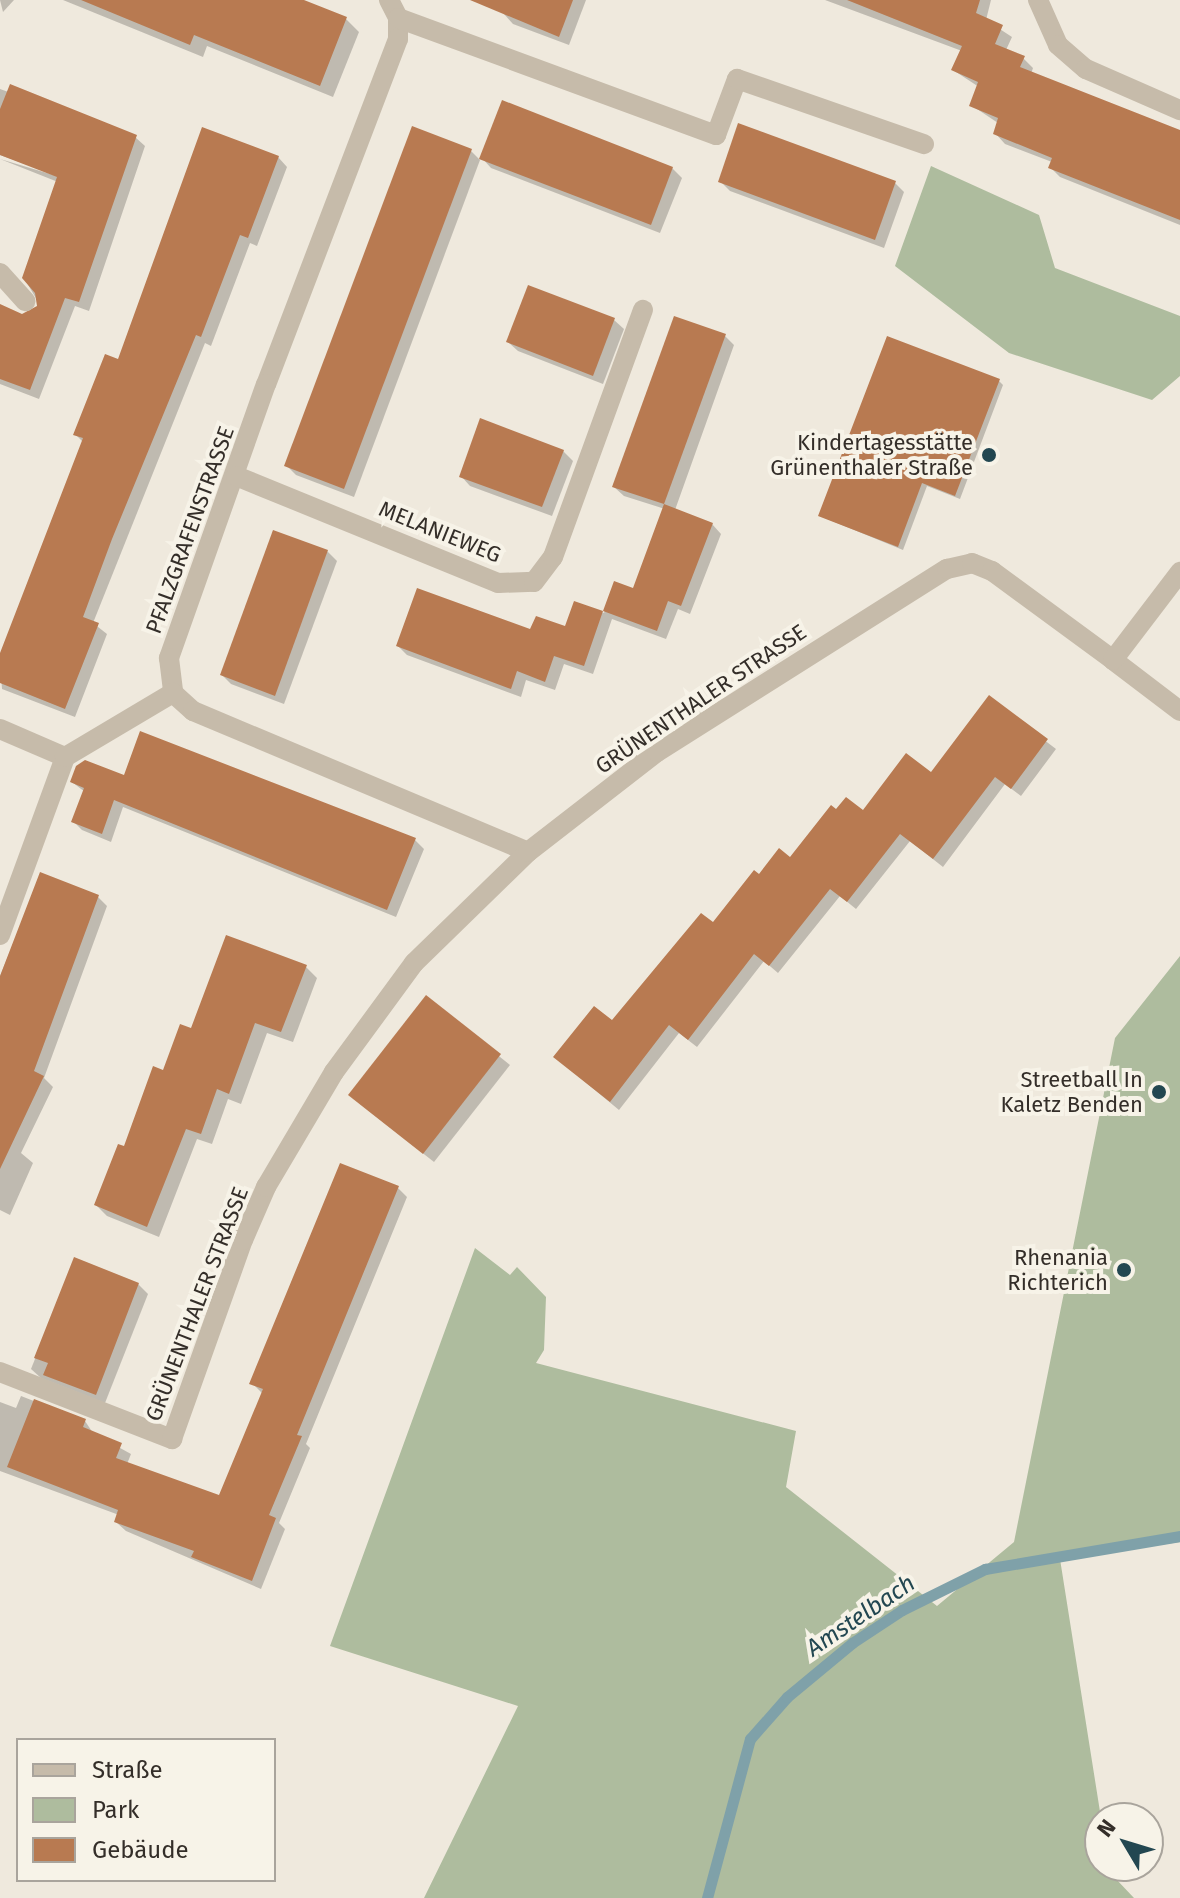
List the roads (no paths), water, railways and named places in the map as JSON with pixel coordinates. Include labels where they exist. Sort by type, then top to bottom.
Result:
[{"type":"street","points":[[1038,0],[1058,45],[1086,69],[1180,110]]},
{"type":"street","name":"PFALZGRAFENSTRASSE","points":[[393,9],[716,135],[737,79],[924,144]]},
{"type":"street","name":"PFALZGRAFENSTRASSE","points":[[173,693],[169,658],[398,39],[393,9]]},
{"type":"street","points":[[0,273],[25,301]]},
{"type":"street","name":"MELANIEWEG","points":[[236,476],[498,583],[534,582],[553,557],[643,310]]},
{"type":"street","name":"GRÜNENTHALER STRASSE","points":[[0,1372],[172,1439],[243,1240],[326,1084],[414,963],[528,852],[657,752],[947,569],[972,563],[992,571],[1180,711]]},
{"type":"street","points":[[1113,660],[1180,572]]},
{"type":"street","points":[[0,935],[65,757],[173,693],[193,711],[528,852]]},
{"type":"street","points":[[0,729],[65,757]]},
{"type":"waterway","name":"Amstelbach","points":[[707,1898],[750,1739],[787,1697],[852,1643],[902,1610],[985,1569],[1180,1536]]},
{"type":"place","name":"Kindertagesstätte Grünenthaler Straße","points":[[989,455]]},
{"type":"place","name":"Streetball In Kaletz Benden","points":[[1159,1092]]},
{"type":"place","name":"Rhenania Richterich","points":[[1124,1270]]}]
